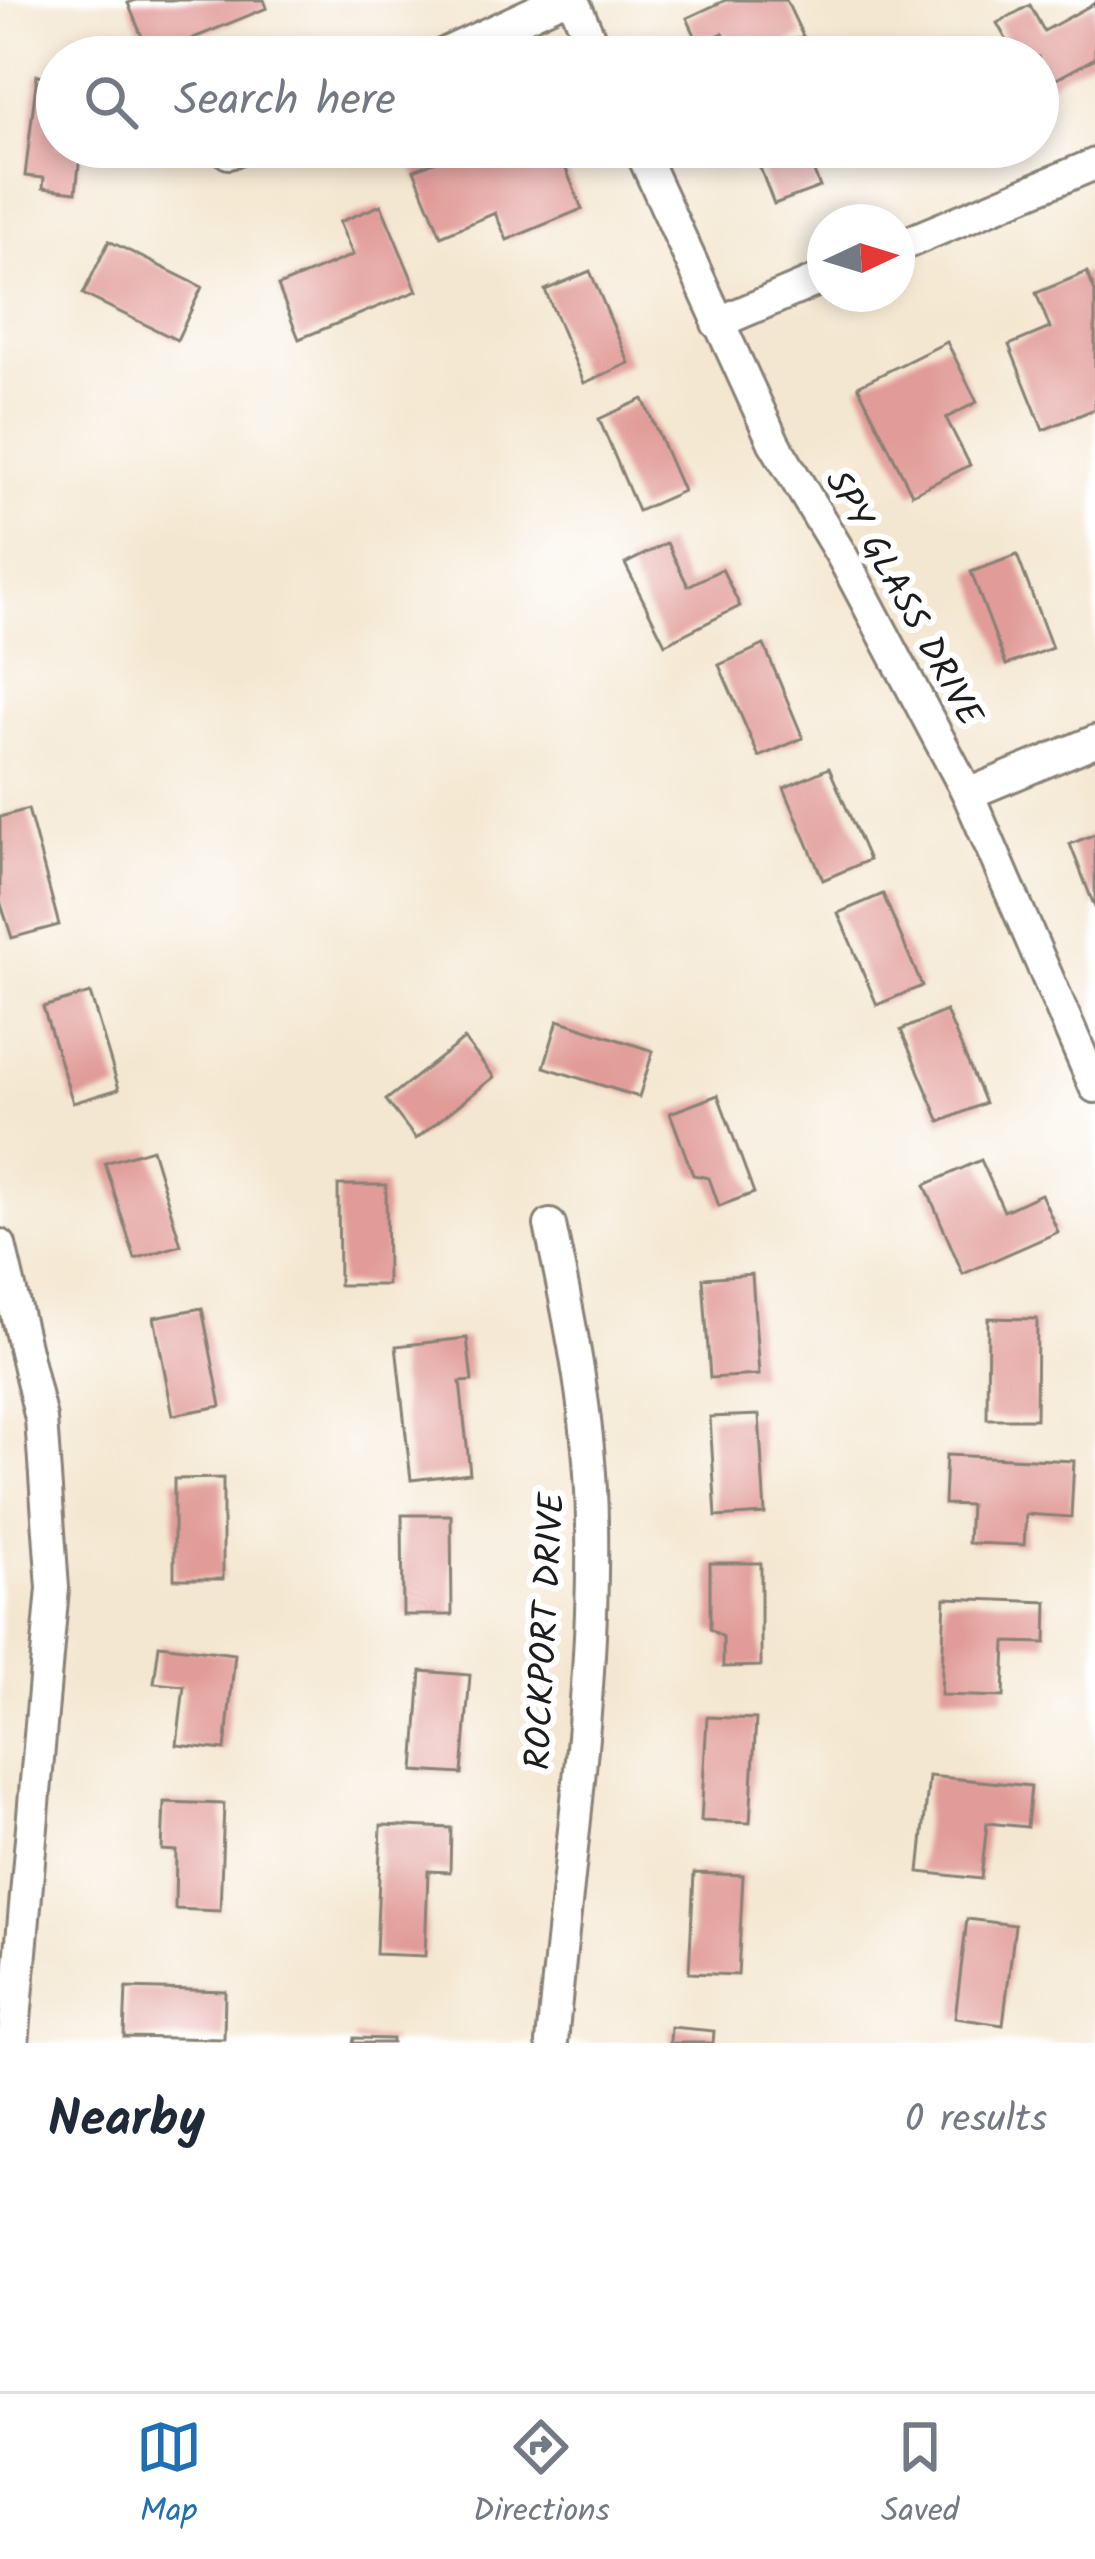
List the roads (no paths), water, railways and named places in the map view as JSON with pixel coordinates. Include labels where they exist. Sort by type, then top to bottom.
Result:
[{"type":"street","points":[[482,36],[560,0]]},
{"type":"street","points":[[573,0],[589,36]]},
{"type":"street","points":[[915,239],[1095,164]]},
{"type":"street","name":"SPY GLASS DRIVE","points":[[647,168],[774,443],[842,556],[968,794],[1095,1087]]},
{"type":"street","points":[[717,323],[807,285]]},
{"type":"street","points":[[968,794],[1095,740]]},
{"type":"street","name":"ROCKPORT DRIVE","points":[[550,1225],[581,1377],[592,1522],[587,1640],[552,2043]]},
{"type":"street","points":[[0,1245],[41,1419],[52,1588],[13,2043]]}]
